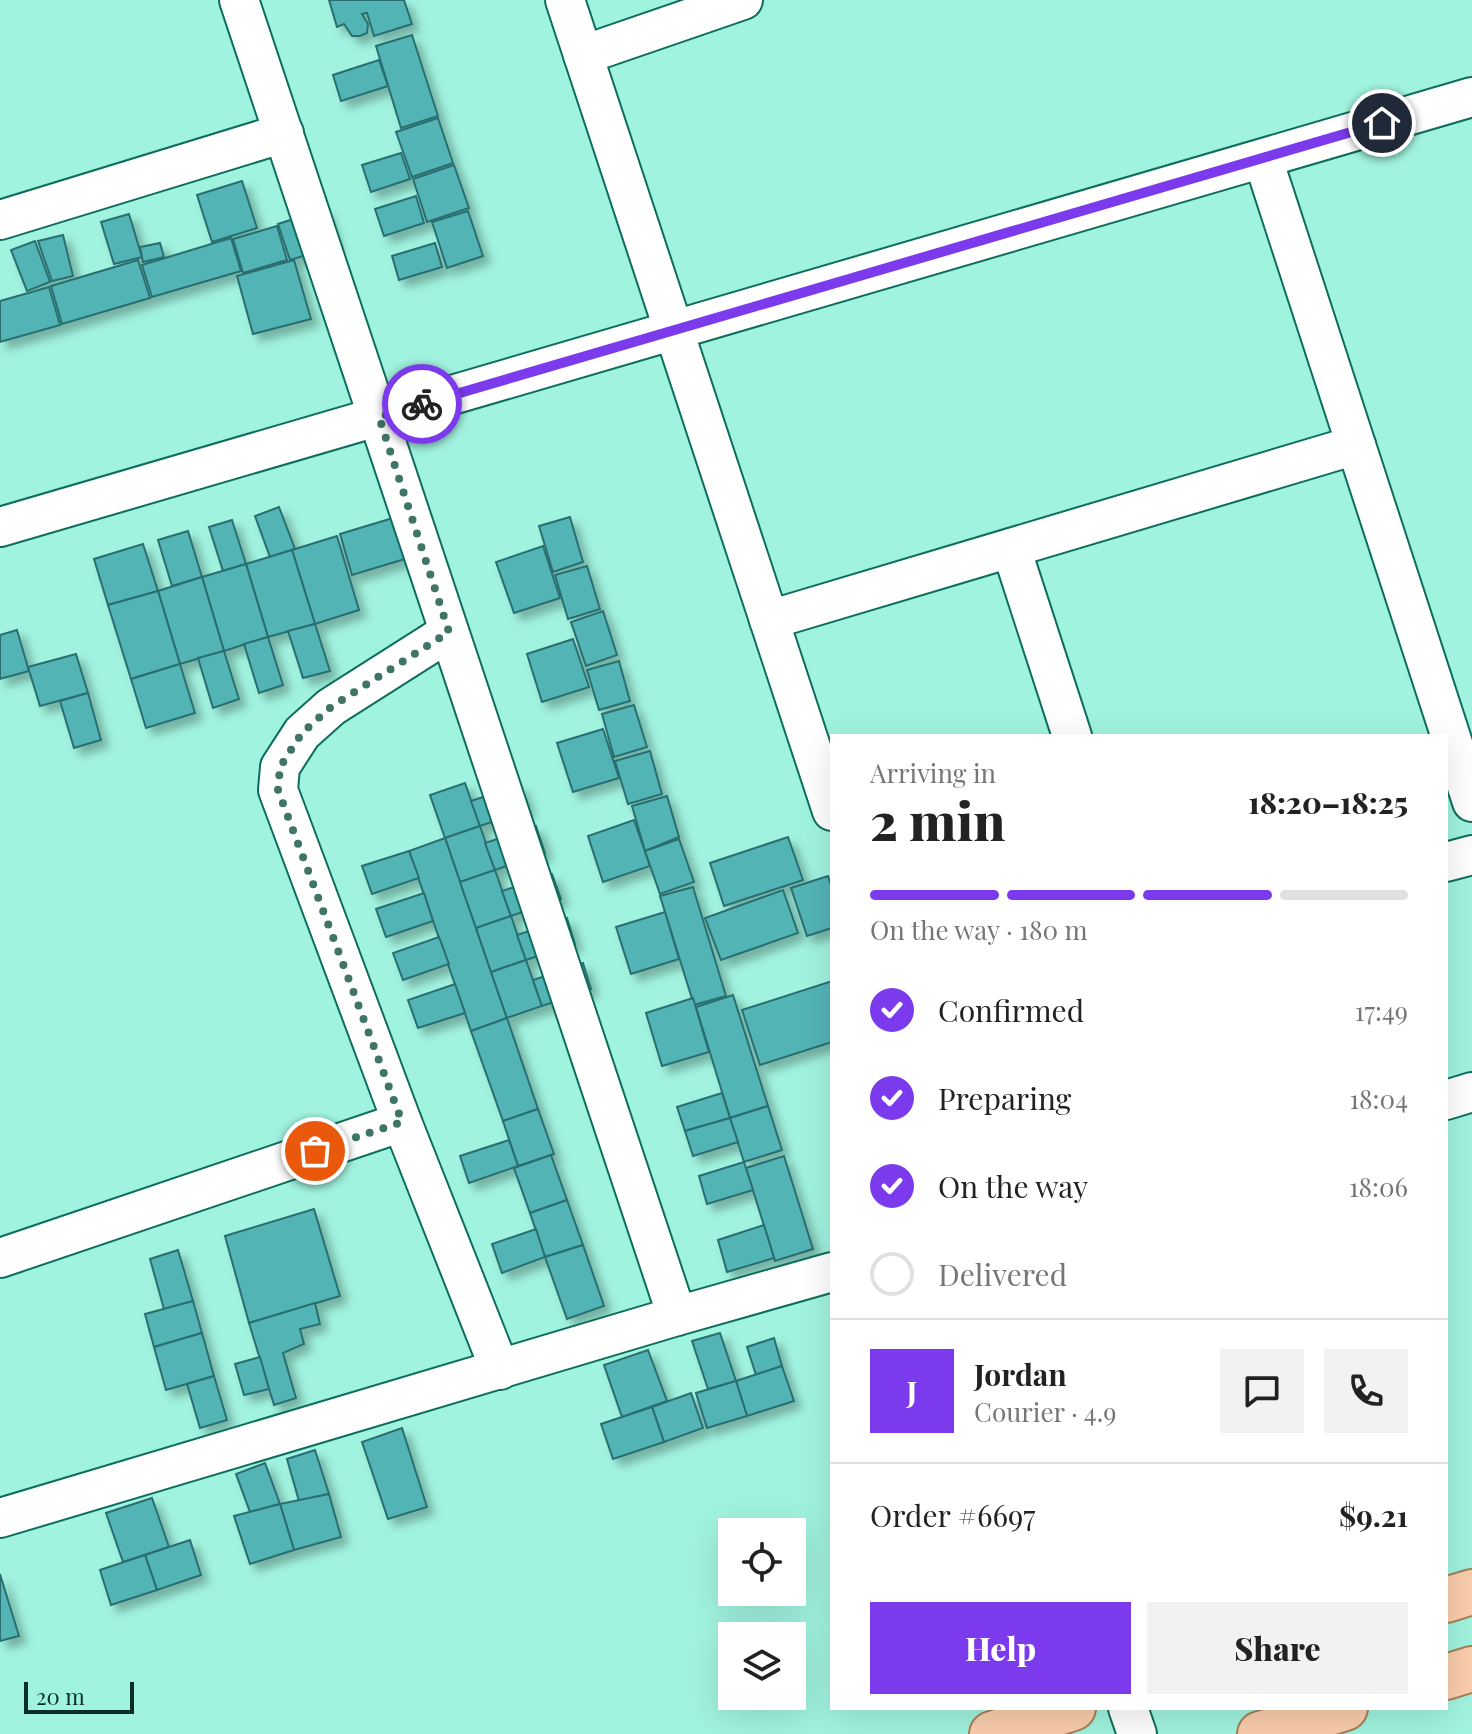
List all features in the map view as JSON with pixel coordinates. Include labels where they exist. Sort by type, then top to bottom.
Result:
[{"type":"main road","points":[[1448,1599],[1472,1592]]},
{"type":"main road","points":[[1448,1676],[1472,1669]]},
{"type":"main road","points":[[992,1734],[1067,1710]]},
{"type":"main road","points":[[1260,1734],[1338,1710]]},
{"type":"street","points":[[239,0],[677,1316]]},
{"type":"street","points":[[565,0],[830,805]]},
{"type":"street","points":[[583,55],[743,0]]},
{"type":"street","points":[[0,527],[1472,97]]},
{"type":"street","points":[[0,220],[284,133]]},
{"type":"street","points":[[1263,159],[1472,802]]},
{"type":"street","points":[[769,620],[1356,445]]},
{"type":"street","points":[[1011,548],[1071,734]]},
{"type":"street","points":[[449,632],[331,707],[302,733],[280,767],[278,790],[402,1122],[500,1370]]},
{"type":"street","points":[[1448,861],[1472,855]]},
{"type":"street","points":[[1448,1099],[1472,1092]]},
{"type":"street","points":[[0,1258],[402,1122]]},
{"type":"street","points":[[0,1518],[830,1273]]},
{"type":"street","points":[[1129,1710],[1137,1734]]},
{"type":"building","points":[[329,0],[404,0],[412,24],[374,36],[367,13],[362,14],[368,24],[367,33],[352,36],[344,24],[337,27]]},
{"type":"building","points":[[412,35],[438,116],[401,128],[376,46]]},
{"type":"building","points":[[379,60],[388,86],[341,101],[333,75]]},
{"type":"building","points":[[438,118],[453,163],[412,177],[396,132]]},
{"type":"building","points":[[401,153],[410,179],[371,192],[362,165]]},
{"type":"building","points":[[454,165],[469,208],[427,222],[413,179]]},
{"type":"building","points":[[242,181],[257,228],[212,242],[197,195]]},
{"type":"building","points":[[416,196],[424,223],[384,236],[375,209]]},
{"type":"building","points":[[325,209],[336,246],[290,260],[278,224]]},
{"type":"building","points":[[468,211],[483,256],[447,268],[432,222]]},
{"type":"building","points":[[129,214],[142,257],[114,264],[101,222]]},
{"type":"building","points":[[277,226],[287,260],[243,273],[233,239]]},
{"type":"building","points":[[63,235],[73,276],[52,281],[38,241]]},
{"type":"building","points":[[231,238],[241,271],[152,297],[142,265]]},
{"type":"building","points":[[35,241],[50,282],[27,291],[11,250]]},
{"type":"building","points":[[160,243],[164,257],[143,262],[140,247]]},
{"type":"building","points":[[435,243],[442,267],[399,280],[392,256]]},
{"type":"building","points":[[138,260],[150,298],[62,324],[51,286]]},
{"type":"building","points":[[294,260],[311,319],[253,334],[237,276]]},
{"type":"building","points":[[49,287],[60,325],[0,342],[0,301]]},
{"type":"building","points":[[279,507],[295,549],[270,557],[255,516]]},
{"type":"building","points":[[416,511],[428,552],[352,575],[340,534]]},
{"type":"building","points":[[570,517],[583,562],[553,572],[539,526]]},
{"type":"building","points":[[232,520],[246,564],[223,571],[209,527]]},
{"type":"building","points":[[188,531],[202,577],[172,586],[158,540]]},
{"type":"building","points":[[337,536],[359,610],[315,624],[292,550]]},
{"type":"building","points":[[143,544],[158,591],[108,605],[94,559]]},
{"type":"building","points":[[543,546],[560,598],[514,613],[496,562]]},
{"type":"building","points":[[292,550],[315,624],[268,637],[246,564]]},
{"type":"building","points":[[246,564],[268,637],[224,651],[202,577]]},
{"type":"building","points":[[587,566],[600,609],[568,619],[555,575]]},
{"type":"building","points":[[202,577],[224,651],[180,664],[158,591]]},
{"type":"building","points":[[158,591],[180,664],[131,679],[108,605]]},
{"type":"building","points":[[603,611],[617,655],[586,666],[571,622]]},
{"type":"building","points":[[315,624],[330,671],[303,678],[288,631]]},
{"type":"building","points":[[17,630],[29,671],[0,679],[0,635]]},
{"type":"building","points":[[268,637],[283,685],[259,693],[244,644]]},
{"type":"building","points":[[573,639],[589,687],[542,702],[527,654]]},
{"type":"building","points":[[224,651],[239,699],[213,708],[198,658]]},
{"type":"building","points":[[76,654],[88,693],[40,706],[28,667]]},
{"type":"building","points":[[619,661],[630,701],[599,710],[587,670]]},
{"type":"building","points":[[180,664],[195,713],[146,728],[131,679]]},
{"type":"building","points":[[88,693],[101,740],[74,748],[60,701]]},
{"type":"building","points":[[634,705],[647,747],[614,757],[602,714]]},
{"type":"building","points":[[603,729],[619,778],[573,792],[557,743]]},
{"type":"building","points":[[650,751],[662,794],[628,804],[615,761]]},
{"type":"building","points":[[465,783],[480,826],[445,838],[430,795]]},
{"type":"building","points":[[520,785],[528,810],[480,826],[471,801]]},
{"type":"building","points":[[667,796],[679,837],[645,851],[632,806]]},
{"type":"building","points":[[634,820],[650,866],[603,882],[588,836]]},
{"type":"building","points":[[480,826],[495,870],[460,882],[445,838]]},
{"type":"building","points":[[536,826],[545,853],[495,870],[485,843]]},
{"type":"building","points":[[788,837],[803,880],[724,906],[710,863]]},
{"type":"building","points":[[445,838],[507,1018],[471,1031],[409,851]]},
{"type":"building","points":[[679,839],[694,882],[660,894],[645,851]]},
{"type":"building","points":[[409,851],[419,878],[372,894],[362,866]]},
{"type":"building","points":[[495,870],[511,916],[476,928],[460,882]]},
{"type":"building","points":[[552,874],[561,899],[511,916],[502,891]]},
{"type":"building","points":[[828,876],[830,929],[807,936],[791,888]]},
{"type":"building","points":[[693,887],[726,996],[694,1005],[660,896]]},
{"type":"building","points":[[783,890],[798,933],[721,960],[705,918]]},
{"type":"building","points":[[424,893],[433,921],[386,937],[376,909]]},
{"type":"building","points":[[665,912],[679,959],[631,974],[616,927]]},
{"type":"building","points":[[511,916],[526,960],[491,972],[476,928]]},
{"type":"building","points":[[567,918],[575,944],[526,960],[517,935]]},
{"type":"building","points":[[439,937],[449,964],[403,980],[393,953]]},
{"type":"building","points":[[526,960],[542,1006],[507,1018],[491,972]]},
{"type":"building","points":[[583,963],[591,989],[542,1006],[533,980]]},
{"type":"building","points":[[830,982],[830,1043],[760,1065],[742,1010]]},
{"type":"building","points":[[455,984],[465,1013],[418,1028],[408,1000]]},
{"type":"building","points":[[733,995],[768,1106],[730,1118],[696,1007]]},
{"type":"building","points":[[693,998],[709,1052],[662,1066],[646,1013]]},
{"type":"building","points":[[507,1018],[538,1109],[503,1121],[471,1031]]},
{"type":"building","points":[[722,1093],[730,1118],[685,1131],[677,1107]]},
{"type":"building","points":[[768,1106],[782,1150],[744,1162],[730,1118]]},
{"type":"building","points":[[538,1109],[554,1154],[518,1166],[503,1121]]},
{"type":"building","points":[[730,1118],[738,1142],[693,1156],[685,1131]]},
{"type":"building","points":[[509,1140],[518,1166],[469,1183],[460,1156]]},
{"type":"building","points":[[551,1155],[567,1200],[530,1213],[514,1168]]},
{"type":"building","points":[[784,1156],[813,1249],[775,1261],[746,1168]]},
{"type":"building","points":[[744,1162],[753,1190],[707,1204],[699,1176]]},
{"type":"building","points":[[567,1200],[583,1245],[545,1257],[530,1213]]},
{"type":"building","points":[[314,1209],[340,1296],[249,1323],[225,1236]]},
{"type":"building","points":[[764,1225],[774,1258],[727,1272],[718,1240]]},
{"type":"building","points":[[536,1229],[545,1257],[502,1273],[492,1244]]},
{"type":"building","points":[[583,1245],[604,1306],[567,1319],[545,1257]]},
{"type":"building","points":[[178,1250],[193,1301],[164,1309],[150,1259]]},
{"type":"building","points":[[193,1301],[202,1333],[154,1347],[145,1314]]},
{"type":"building","points":[[315,1303],[320,1324],[300,1329],[304,1344],[283,1353],[296,1398],[274,1405],[249,1323]]},
{"type":"building","points":[[202,1333],[214,1376],[166,1390],[154,1347]]},
{"type":"building","points":[[720,1333],[736,1381],[708,1389],[692,1341]]},
{"type":"building","points":[[774,1338],[782,1366],[756,1375],[747,1347]]},
{"type":"building","points":[[648,1350],[667,1401],[622,1417],[604,1365]]},
{"type":"building","points":[[260,1357],[269,1389],[244,1395],[235,1364]]},
{"type":"building","points":[[782,1366],[794,1401],[747,1416],[736,1381]]},
{"type":"building","points":[[214,1376],[227,1420],[200,1428],[187,1384]]},
{"type":"building","points":[[736,1381],[747,1416],[707,1428],[696,1393]]},
{"type":"building","points":[[691,1393],[703,1428],[664,1442],[652,1407]]},
{"type":"building","points":[[652,1407],[664,1442],[613,1459],[601,1424]]},
{"type":"building","points":[[402,1428],[427,1507],[388,1519],[362,1442]]},
{"type":"building","points":[[315,1450],[329,1494],[299,1501],[287,1459]]},
{"type":"building","points":[[265,1463],[280,1504],[250,1512],[236,1474]]},
{"type":"building","points":[[329,1494],[341,1537],[294,1550],[280,1504]]},
{"type":"building","points":[[152,1498],[169,1547],[123,1562],[106,1513]]},
{"type":"building","points":[[280,1504],[294,1550],[250,1564],[234,1516]]},
{"type":"building","points":[[190,1540],[201,1575],[157,1590],[145,1555]]},
{"type":"building","points":[[145,1555],[157,1590],[111,1605],[100,1570]]},
{"type":"building","points":[[0,1574],[19,1636],[0,1641]]},
{"type":"way so far","points":[[315,1151],[402,1122],[278,790],[280,767],[302,733],[331,707],[449,632],[379,417],[422,404]]},
{"type":"route","points":[[422,404],[1382,123]]}]
